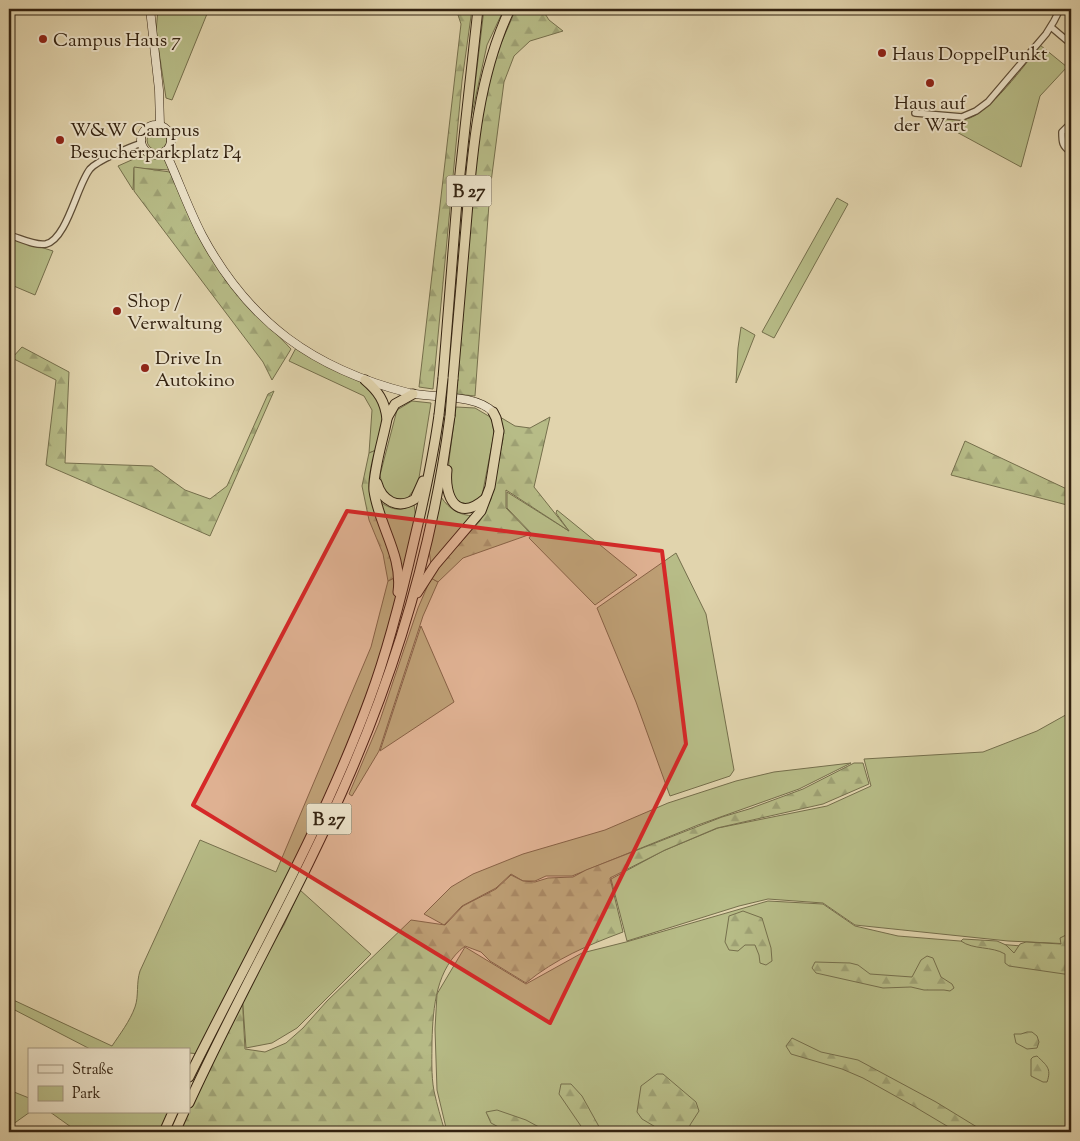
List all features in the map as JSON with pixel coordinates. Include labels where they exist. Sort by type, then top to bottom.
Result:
[{"type":"highway","name":"B 27","points":[[190,1075],[308,841],[341,769],[370,698],[396,621],[434,456],[443,378],[457,201],[478,9]]},
{"type":"highway","name":"B 27","points":[[190,1101],[224,1029],[313,854],[351,772],[378,705],[413,599],[433,516],[450,416],[476,130],[487,71],[497,37],[510,9]]},
{"type":"highway","name":"B 27","points":[[365,380],[376,389],[382,398],[387,418],[374,489],[379,513],[396,559],[399,582],[396,621]]},
{"type":"highway","points":[[387,418],[396,404],[413,394]]},
{"type":"highway","name":"B 27","points":[[413,599],[435,565],[481,511],[490,487],[499,431],[496,418],[492,412]]},
{"type":"highway","name":"B 27","points":[[375,477],[380,492],[385,498],[394,503],[409,502],[418,493],[427,466],[434,456]]},
{"type":"highway","name":"B 27","points":[[444,459],[447,468],[446,489],[455,505],[463,510],[471,508],[485,499]]},
{"type":"highway","points":[[164,1132],[172,1114]]},
{"type":"highway","points":[[175,1132],[183,1114]]},
{"type":"main road","points":[[150,9],[159,90],[160,125]]},
{"type":"main road","points":[[154,125],[160,125],[168,130],[171,139],[169,148],[165,152],[151,154],[142,143],[142,133],[154,125]]},
{"type":"main road","points":[[165,152],[203,236],[218,262],[245,298],[276,330],[297,346],[340,370],[365,380],[413,394],[477,402],[489,408],[492,412]]},
{"type":"street","points":[[915,113],[962,117],[976,111],[988,102],[1051,27],[1060,9]]},
{"type":"street","points":[[1051,27],[1071,44]]},
{"type":"street","points":[[1071,123],[1062,132],[1062,142],[1065,148],[1071,152]]},
{"type":"street","points":[[9,234],[36,244],[51,242],[60,232],[92,167],[142,143]]},
{"type":"highlighted area","points":[[347,511],[662,551],[686,744],[550,1023],[193,805]]},
{"type":"green space","points":[[158,9],[209,9],[172,100],[166,98],[156,32]]},
{"type":"green space","points":[[456,9],[472,9],[462,81],[433,389],[419,387],[461,24]]},
{"type":"green space","points":[[484,9],[504,9],[487,45],[471,118]]},
{"type":"green space","points":[[516,9],[542,9],[549,20],[563,31],[530,41],[514,56],[504,82],[490,190],[475,396],[456,394],[476,157],[489,78],[498,50]]},
{"type":"green space","points":[[1040,45],[1067,67],[1040,96],[1021,167],[940,123],[939,118],[966,119],[975,116],[985,109],[1006,88]]},
{"type":"green space","points":[[157,130],[164,133],[167,140],[164,147],[157,150],[150,147],[147,140],[150,133]]},
{"type":"green space","points":[[145,154],[165,159],[170,170],[134,168],[133,190],[118,166]]},
{"type":"green space","points":[[134,167],[170,172],[203,243],[226,281],[291,349],[272,380],[263,362],[134,191]]},
{"type":"green space","points":[[837,198],[848,204],[774,338],[762,332]]},
{"type":"green space","points":[[9,237],[53,251],[35,295],[9,284]]},
{"type":"green space","points":[[741,327],[755,335],[736,383],[738,348]]},
{"type":"green space","points":[[297,346],[365,380],[386,410],[381,448],[369,453],[372,410],[364,396],[289,361]]},
{"type":"green space","points":[[22,347],[69,372],[65,463],[152,466],[185,490],[210,499],[227,486],[268,394],[274,391],[210,536],[46,465],[56,380],[12,358]]},
{"type":"green space","points":[[412,401],[431,403],[418,484],[407,499],[393,500],[383,490],[380,475],[397,410]]},
{"type":"green space","points":[[456,407],[475,408],[492,418],[494,434],[482,496],[472,505],[465,506],[455,501],[448,487],[449,460]]},
{"type":"green space","points":[[500,417],[515,426],[530,428],[550,417],[534,487],[569,531],[506,490],[506,508],[531,534],[463,558],[438,582],[431,578],[480,521],[491,499],[503,439]]},
{"type":"green space","points":[[965,441],[1071,491],[1071,506],[951,475]]},
{"type":"green space","points":[[381,448],[374,489],[398,576],[388,581],[383,554],[369,520],[362,486],[369,453]]},
{"type":"green space","points":[[507,492],[569,531],[556,513],[557,510],[637,575],[595,605],[529,538],[532,534],[507,508]]},
{"type":"green space","points":[[441,497],[455,511],[474,516],[445,546],[431,564],[429,550]]},
{"type":"green space","points":[[381,503],[397,509],[414,504],[416,519],[403,577],[398,556]]},
{"type":"green space","points":[[676,553],[706,614],[734,770],[730,776],[670,796],[636,702],[597,608]]},
{"type":"green space","points":[[398,576],[396,621],[341,769],[201,1054],[190,1053],[190,1048],[88,1048],[9,1007],[9,998],[112,1046],[133,1012],[140,971],[200,840],[276,872],[371,647],[388,581]]},
{"type":"green space","points":[[431,578],[438,582],[423,616],[379,751],[352,796],[349,794],[379,723],[418,608]]},
{"type":"green space","points":[[421,626],[454,702],[380,751]]},
{"type":"green space","points":[[1071,712],[1071,944],[1008,941],[855,925],[823,903],[768,899],[739,906],[627,941],[611,879],[663,851],[718,828],[827,806],[871,786],[864,759],[983,752],[1037,731]]},
{"type":"green space","points":[[851,763],[799,789],[698,825],[572,876],[546,876],[535,881],[523,881],[511,874],[496,888],[462,906],[444,925],[424,914],[451,887],[473,874],[523,854],[605,830],[668,803],[736,781],[774,772]]},
{"type":"green space","points":[[854,763],[863,763],[869,784],[823,804],[717,828],[665,850],[610,878],[623,932],[572,953],[537,974],[526,983],[490,961],[481,952],[465,946],[455,955],[442,977],[438,989],[432,1041],[432,1079],[445,1132],[175,1132],[183,1114],[190,1114],[190,1101],[242,993],[245,1049],[265,1052],[286,1043],[303,1028],[327,1001],[411,920],[445,925],[463,906],[496,889],[511,875],[523,881],[535,882],[548,878],[573,877],[586,870],[722,817],[803,789]]},
{"type":"green space","points":[[300,890],[371,954],[297,1028],[272,1043],[246,1048],[242,993],[284,925]]},
{"type":"green space","points":[[768,901],[823,904],[855,926],[898,936],[1071,950],[1071,1132],[447,1132],[437,1090],[435,1029],[437,994],[465,947],[526,984],[582,953]]},
{"type":"green space","points":[[743,911],[762,918],[771,948],[772,961],[766,965],[760,963],[755,945],[745,945],[738,951],[729,950],[725,942],[729,916]]},
{"type":"green space","points":[[1066,935],[1071,946],[1071,975],[1009,966],[1005,963],[1005,954],[971,946],[961,941],[963,939],[997,941],[1006,945],[1014,953],[1020,944],[1026,942],[1061,944],[1060,938]]},
{"type":"green space","points":[[927,956],[933,958],[941,977],[952,984],[954,988],[950,991],[924,990],[911,987],[883,988],[816,973],[812,968],[815,962],[850,963],[858,965],[870,974],[912,977],[921,960]]},
{"type":"green space","points":[[1032,1032],[1037,1036],[1039,1042],[1037,1048],[1027,1049],[1016,1043],[1014,1034]]},
{"type":"green space","points":[[792,1038],[821,1052],[858,1060],[936,1102],[985,1132],[957,1132],[863,1078],[842,1069],[791,1054],[786,1046]]},
{"type":"green space","points":[[1037,1056],[1048,1070],[1047,1082],[1031,1076],[1031,1059]]},
{"type":"green space","points":[[657,1074],[663,1074],[696,1102],[699,1111],[689,1130],[694,1132],[664,1132],[642,1119],[637,1112],[641,1086]]},
{"type":"green space","points":[[561,1084],[571,1084],[582,1096],[602,1132],[585,1132],[559,1094]]},
{"type":"green space","points":[[9,1090],[28,1098],[28,1113],[9,1127]]},
{"type":"green space","points":[[497,1110],[526,1120],[548,1132],[508,1132],[491,1123],[486,1112]]},
{"type":"green space","points":[[53,1114],[168,1114],[160,1132],[78,1132]]},
{"type":"place","name":"Campus Haus 7","points":[[43,39]]},
{"type":"place","name":"Haus DoppelPunkt","points":[[882,53]]},
{"type":"place","name":"Haus auf der Wart","points":[[930,83]]},
{"type":"place","name":"W&W Campus Besucherparkplatz P4","points":[[60,140]]},
{"type":"place","name":"Shop / Verwaltung","points":[[117,311]]},
{"type":"place","name":"Drive In Autokino","points":[[145,368]]}]
